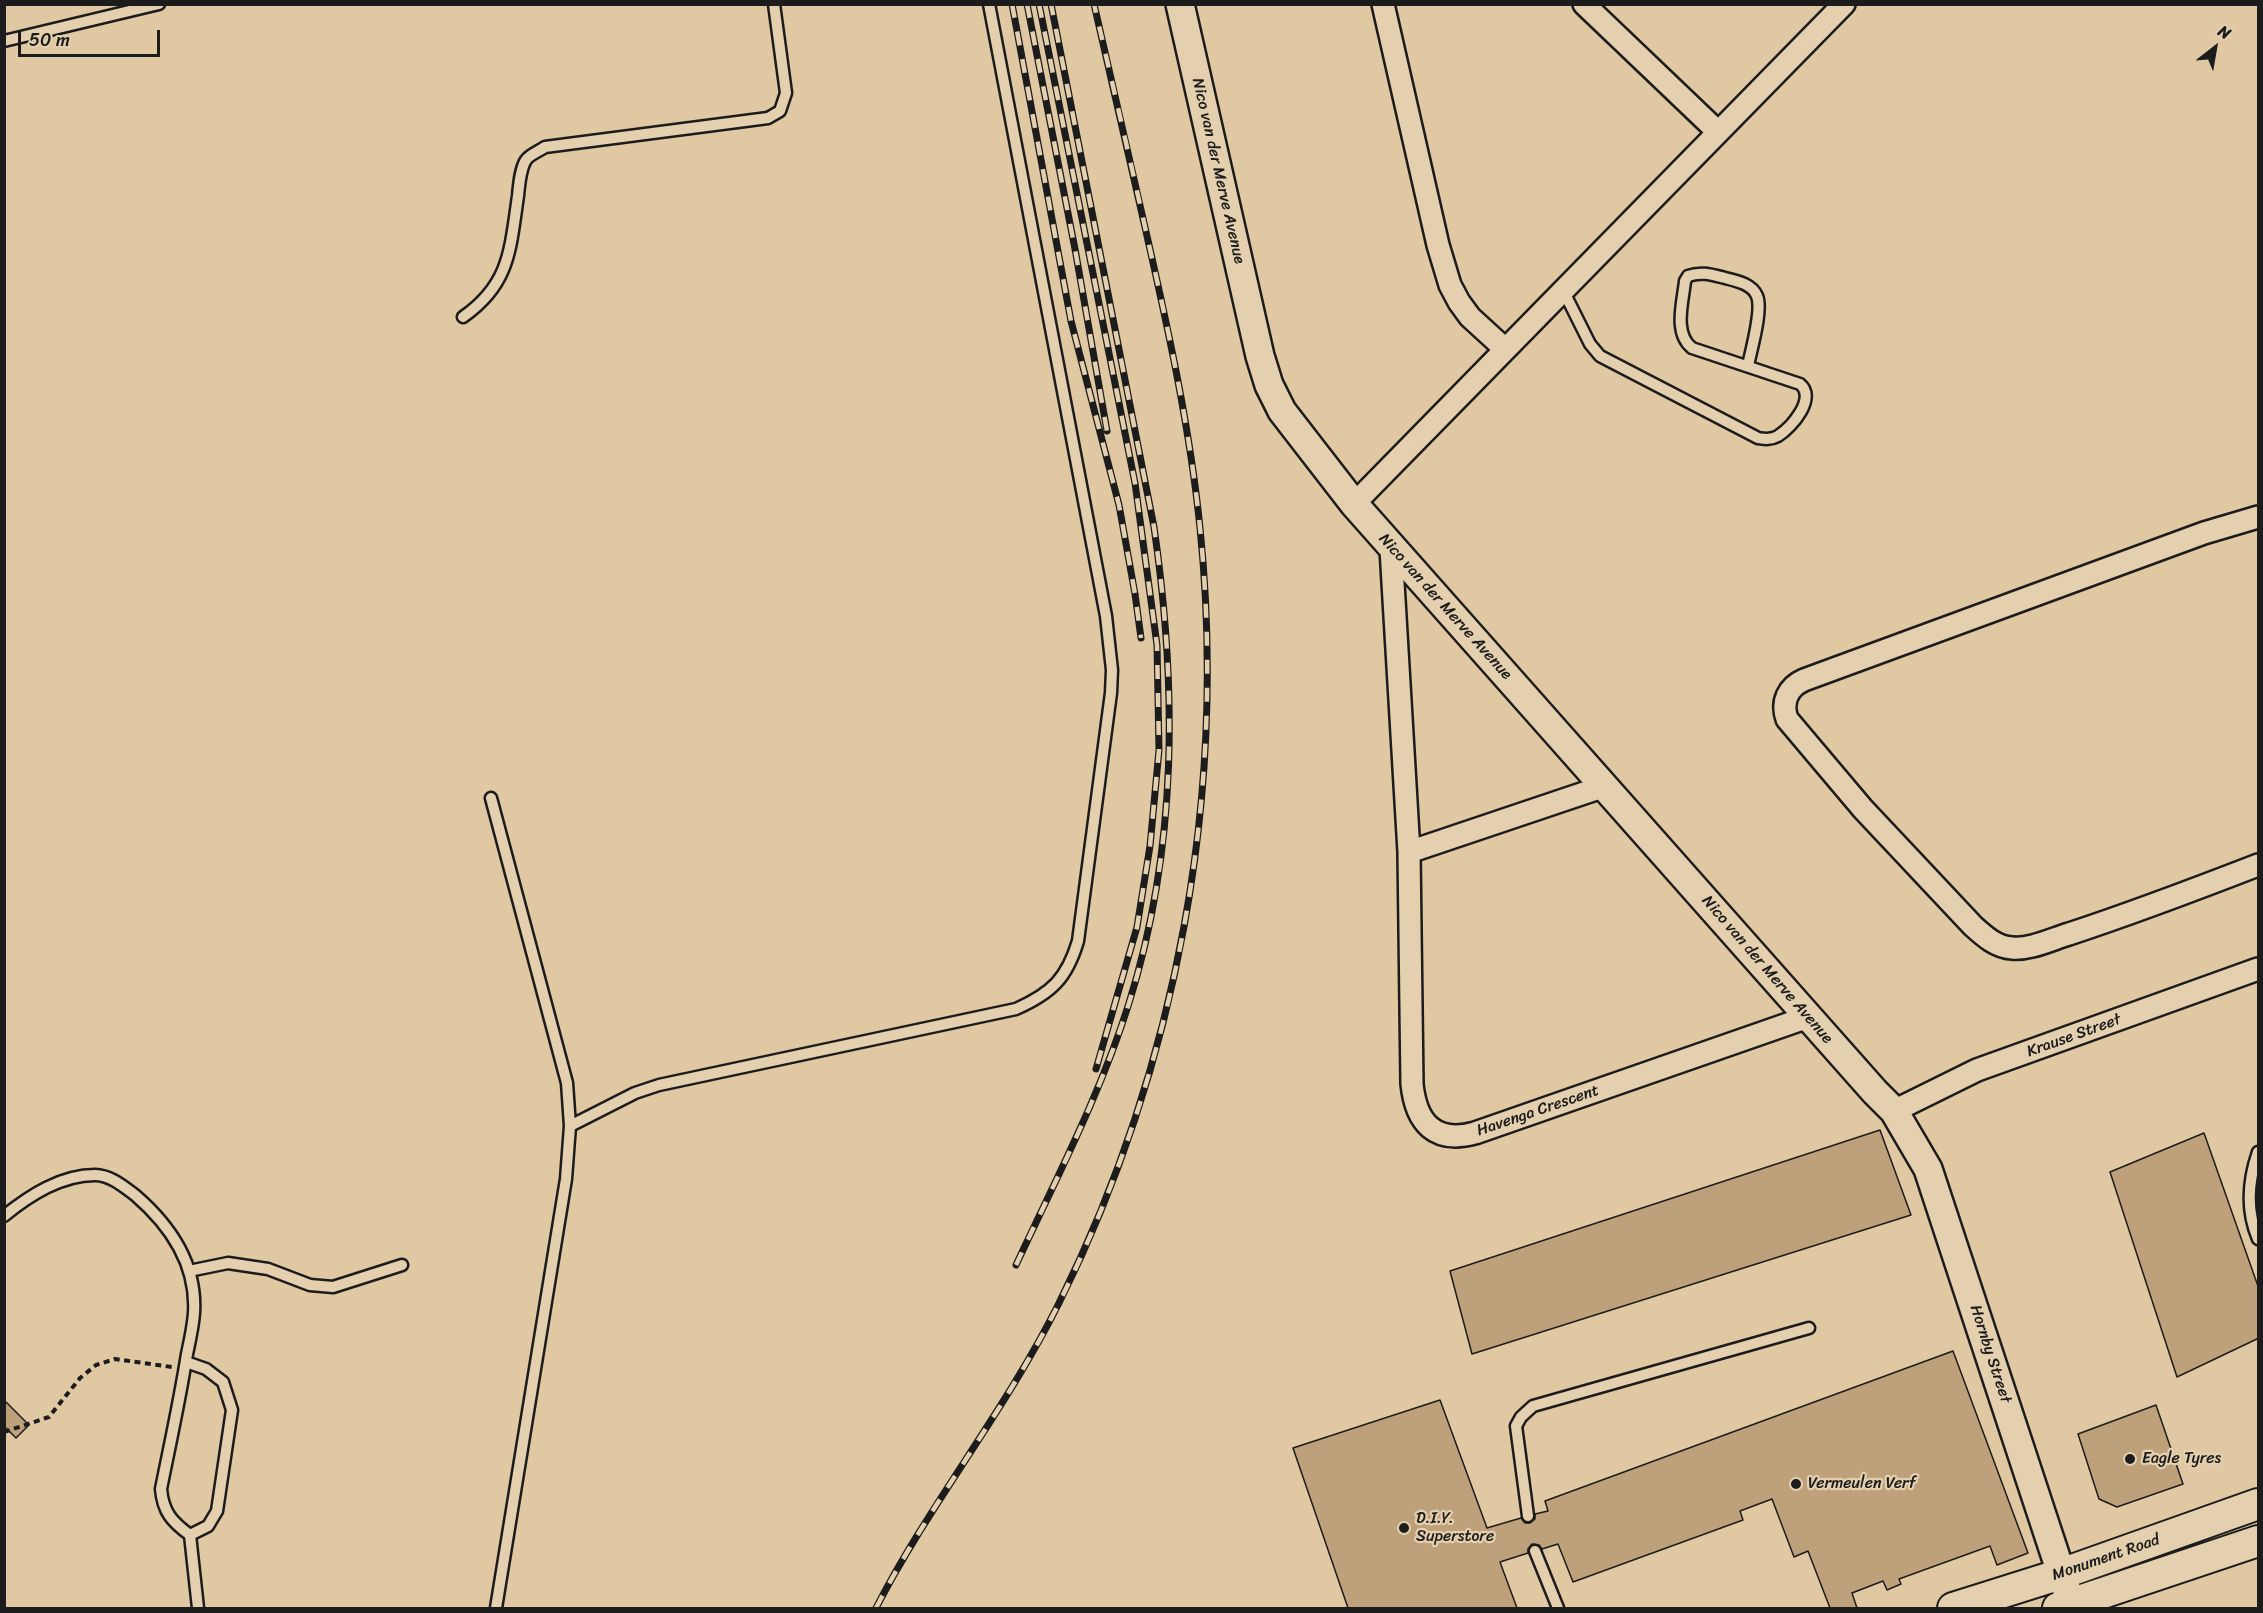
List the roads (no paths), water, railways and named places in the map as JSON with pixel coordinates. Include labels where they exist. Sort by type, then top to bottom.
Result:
[{"type":"main road","name":"Monument Road","points":[[1953,1608],[2061,1574],[2259,1504]]},
{"type":"main road","name":"Monument Road","points":[[2065,1606],[2259,1541]]},
{"type":"street","name":"Nico van der Merve Avenue","points":[[1180,4],[1239,266],[1269,385],[1282,411],[1391,549],[1894,1111]]},
{"type":"street","points":[[1383,4],[1438,245],[1450,285],[1470,317],[1506,349]]},
{"type":"street","points":[[1584,4],[1718,132]]},
{"type":"street","points":[[1354,504],[1844,4]]},
{"type":"street","points":[[2259,517],[2204,533],[1804,680],[1789,692],[1784,706],[1787,719],[1863,809],[1973,926],[1988,939],[2002,945],[2012,948],[2032,946],[2112,920],[2259,866]]},
{"type":"street","name":"Havenga Crescent","points":[[1391,549],[1409,852],[1412,1084],[1415,1104],[1429,1128],[1441,1134],[1464,1136],[1487,1130],[1808,1017]]},
{"type":"street","points":[[1409,852],[1605,786]]},
{"type":"street","name":"Krause Street","points":[[1894,1111],[1977,1070],[2259,969]]},
{"type":"street","name":"Hornby Street","points":[[1894,1111],[1928,1169],[2061,1574],[2065,1606]]},
{"type":"lane","points":[[4,41],[159,4]]},
{"type":"lane","points":[[464,318],[482,304],[498,284],[506,263],[519,183],[526,160],[545,147],[768,118],[780,111],[786,93],[774,4]]},
{"type":"lane","points":[[570,1126],[635,1093],[659,1085],[1016,1009],[1049,992],[1058,983],[1072,960],[1078,941],[1109,717],[1111,661],[1106,615],[989,4]]},
{"type":"lane","points":[[1563,290],[1590,344],[1600,356],[1758,438],[1767,440],[1776,437],[1791,424],[1805,403],[1807,394],[1800,384],[1692,348],[1686,343],[1680,332],[1685,281],[1688,276],[1707,274],[1740,282],[1751,288],[1757,296],[1759,306],[1748,366]]},
{"type":"lane","points":[[491,798],[567,1083],[570,1126],[566,1179],[496,1608]]},
{"type":"lane","points":[[2259,1152],[2250,1183],[2249,1206],[2259,1239]]},
{"type":"lane","points":[[4,1216],[17,1205],[60,1181],[97,1175],[108,1177],[131,1192],[171,1232],[189,1271],[194,1313],[161,1489],[162,1504],[176,1525],[190,1535],[198,1608]]},
{"type":"lane","points":[[189,1271],[228,1263],[268,1269],[310,1285],[333,1287],[402,1265]]},
{"type":"lane","points":[[1528,1516],[1516,1426],[1525,1412],[1533,1406],[1809,1328]]},
{"type":"lane","points":[[186,1365],[214,1373],[223,1382],[232,1410],[217,1511],[208,1526],[190,1535]]},
{"type":"lane","points":[[1535,1551],[1558,1608]]},
{"type":"railway","points":[[1012,4],[1071,321],[1119,505],[1141,638]]},
{"type":"railway","points":[[1027,4],[1075,249],[1107,431]]},
{"type":"railway","points":[[1039,4],[1135,483],[1157,645],[1159,750],[1150,846],[1137,927],[1096,1069]]},
{"type":"railway","points":[[1016,1265],[1091,1103],[1129,1003],[1145,944],[1157,885],[1165,826],[1168,766],[1167,647],[1154,527],[1051,4]]},
{"type":"railway","points":[[876,1608],[920,1531],[1038,1343],[1059,1303],[1100,1212],[1135,1118],[1163,1023],[1184,925],[1199,827],[1206,727],[1207,628],[1196,491],[1171,345],[1094,4]]},
{"type":"place","name":"Eagle Tyres","points":[[2130,1459]]},
{"type":"place","name":"Vermeulen Verf","points":[[1796,1484]]},
{"type":"place","name":"D.I.Y. Superstore","points":[[1404,1528]]}]
